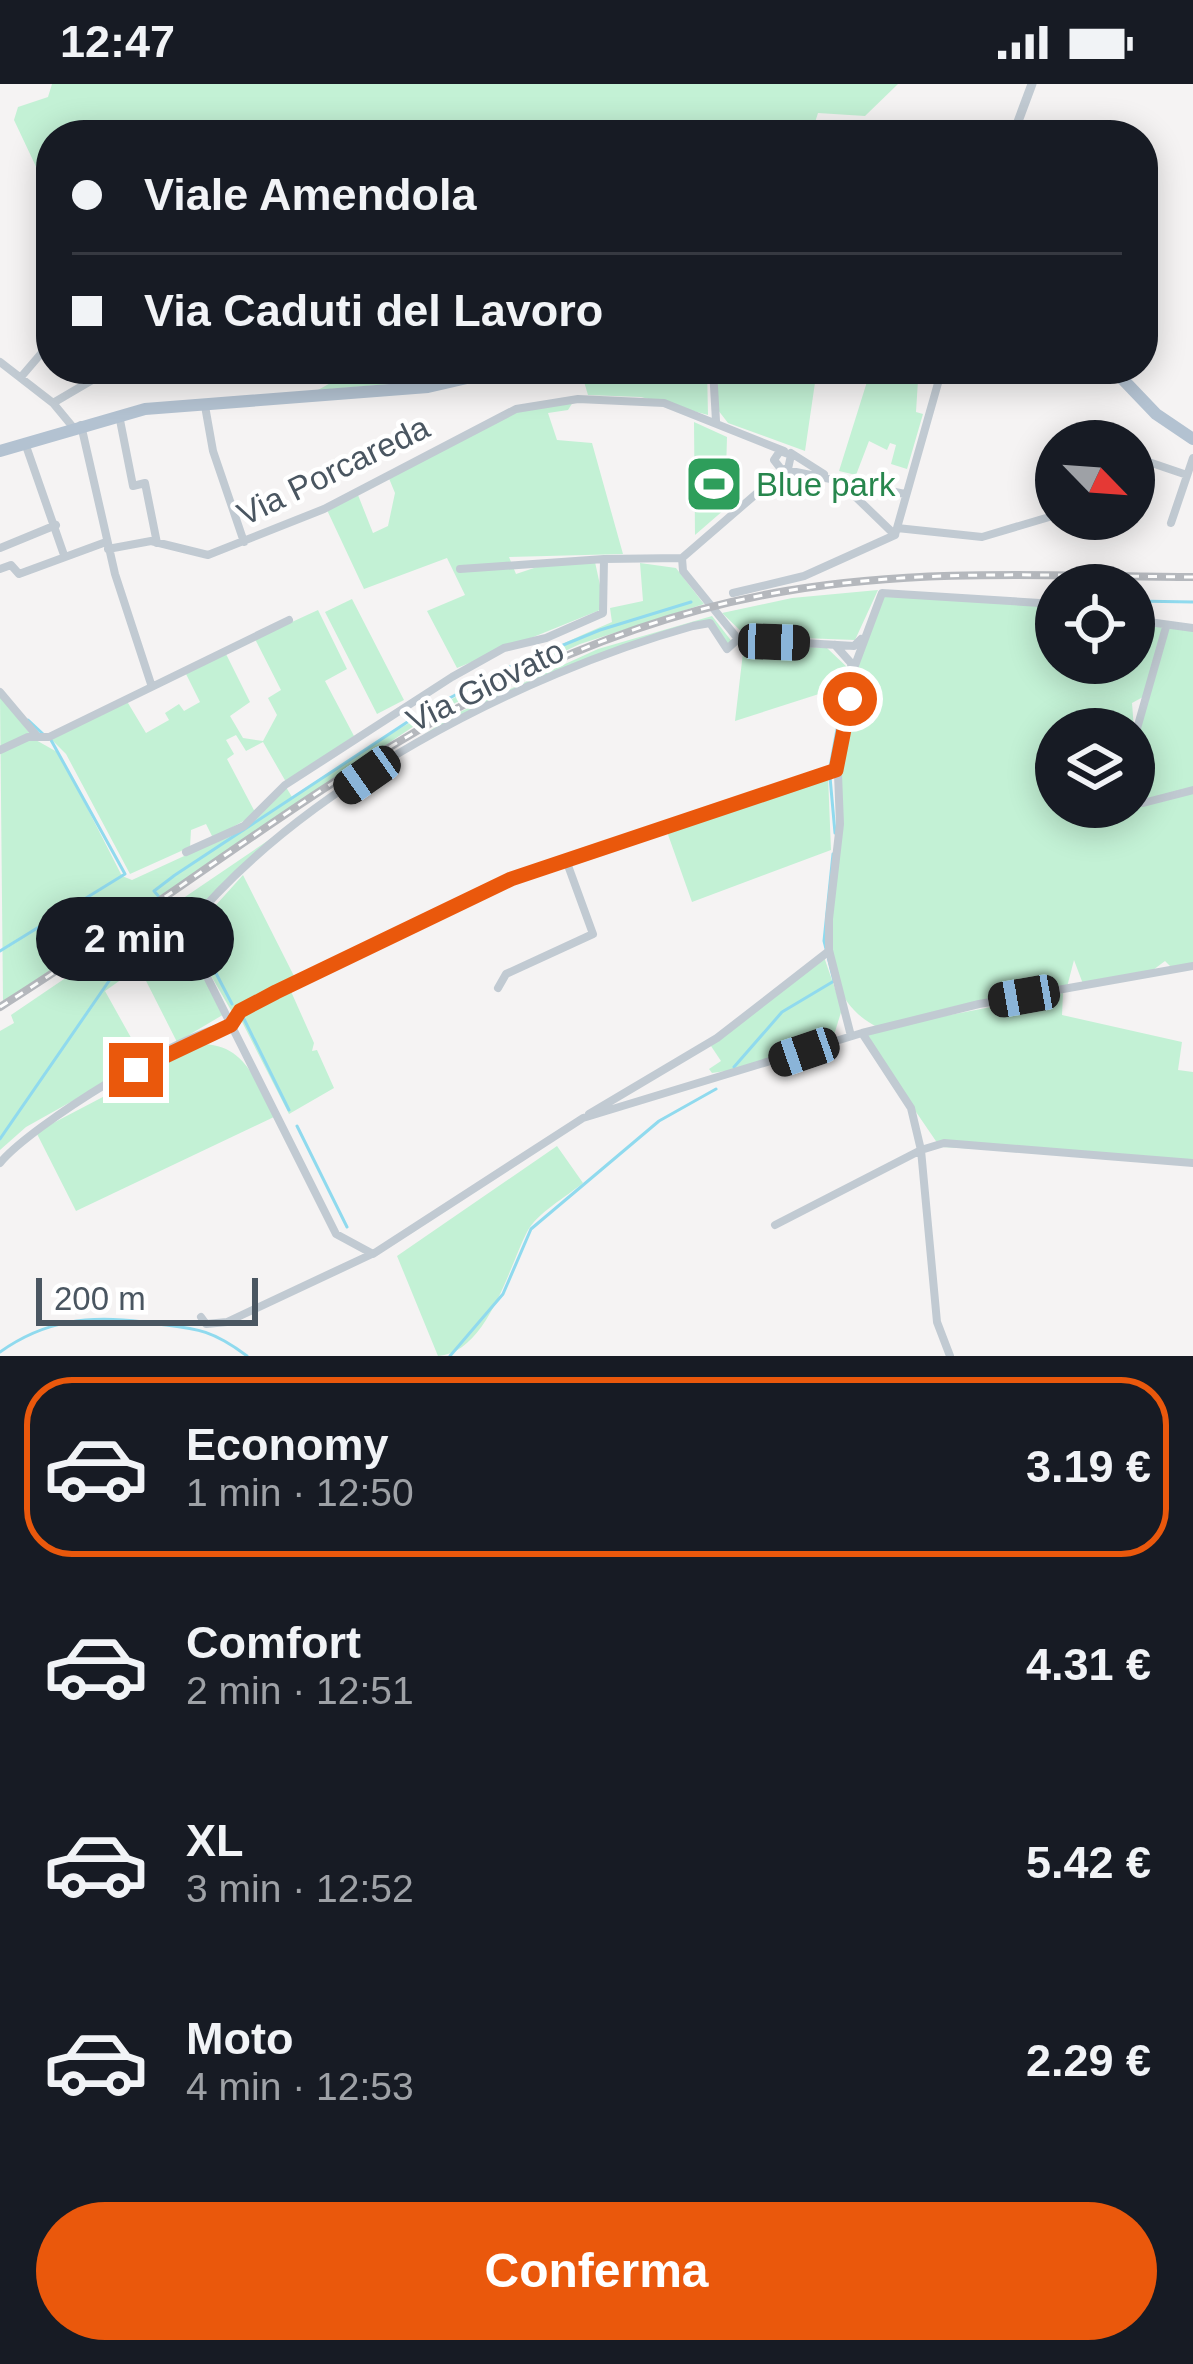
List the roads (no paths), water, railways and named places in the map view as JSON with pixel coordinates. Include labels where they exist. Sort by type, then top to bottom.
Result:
[{"type":"main road","points":[[0,451],[118,414],[441,384]]},
{"type":"main road","points":[[1127,384],[1156,414],[1193,439]]},
{"type":"street","points":[[1019,120],[1032,84]]},
{"type":"street","points":[[21,377],[36,360]]},
{"type":"street","points":[[0,362],[77,425],[107,545],[151,684]]},
{"type":"street","points":[[53,403],[85,384]]},
{"type":"street","points":[[713,384],[717,422]]},
{"type":"street","points":[[896,532],[938,384]]},
{"type":"street","name":"Via Porcareda","points":[[0,569],[10,565],[20,574],[64,555],[107,545],[157,543],[200,556],[324,509],[516,409],[626,399],[664,404],[746,436]]},
{"type":"street","points":[[205,406],[213,451],[244,542]]},
{"type":"street","points":[[118,414],[133,486],[145,483],[157,543]]},
{"type":"street","points":[[746,436],[781,466],[905,494]]},
{"type":"street","points":[[746,436],[830,476],[896,532]]},
{"type":"street","points":[[25,442],[64,555]]},
{"type":"street","points":[[460,569],[682,558],[766,485],[787,452]]},
{"type":"street","points":[[781,466],[787,452]]},
{"type":"street","points":[[1172,523],[1193,458]]},
{"type":"street","points":[[1155,464],[1187,475]]},
{"type":"street","points":[[733,593],[804,576],[896,532],[982,537],[1035,521]]},
{"type":"street","points":[[0,548],[56,525]]},
{"type":"street","points":[[682,558],[683,571],[738,638],[854,646],[863,637]]},
{"type":"street","points":[[186,852],[244,826],[285,785],[452,677],[504,648],[546,638],[603,614],[604,559]]},
{"type":"street","points":[[851,1036],[825,953],[840,824],[832,771],[873,606],[886,591],[1035,602]]},
{"type":"street","points":[[0,750],[31,733],[50,736],[289,620]]},
{"type":"street","name":"Via Giovato","points":[[231,1025],[184,931],[256,858],[338,795],[456,722],[571,667],[710,623],[727,649],[738,638]]},
{"type":"street","points":[[1155,625],[1193,628]]},
{"type":"street","points":[[1143,708],[1166,627]]},
{"type":"street","points":[[835,646],[851,663],[852,676]]},
{"type":"street","points":[[0,692],[31,733]]},
{"type":"street","points":[[0,1163],[38,1126],[202,1036],[231,1025],[240,1011],[511,879],[832,771]]},
{"type":"street","points":[[1155,800],[1193,790]]},
{"type":"street","points":[[498,988],[506,974],[593,934],[566,860]]},
{"type":"street","points":[[201,1317],[206,1324],[227,1322],[373,1254],[610,1097],[717,1039],[825,953]]},
{"type":"street","points":[[583,1118],[862,1033],[979,1004],[1193,966]]},
{"type":"street","points":[[231,1025],[336,1234],[373,1254]]},
{"type":"street","points":[[862,1033],[910,1108],[921,1150],[938,1322],[950,1356]]},
{"type":"street","points":[[775,1226],[921,1150],[944,1143],[1193,1163]]},
{"type":"waterway","points":[[1155,601],[1193,602]]},
{"type":"waterway","points":[[160,898],[154,891],[175,875],[418,715],[500,671],[600,630],[691,602]]},
{"type":"waterway","points":[[28,720],[43,734]]},
{"type":"waterway","points":[[830,767],[838,724]]},
{"type":"waterway","points":[[0,951],[125,874],[51,740]]},
{"type":"waterway","points":[[830,777],[835,833]]},
{"type":"waterway","points":[[734,1067],[782,1012],[834,981],[824,941],[833,854]]},
{"type":"waterway","points":[[193,929],[232,1004]]},
{"type":"waterway","points":[[0,1139],[120,965],[164,937]]},
{"type":"waterway","points":[[243,1017],[289,1110]]},
{"type":"waterway","points":[[450,1356],[503,1294],[531,1229],[659,1121],[716,1089]]},
{"type":"waterway","points":[[297,1126],[347,1227]]},
{"type":"waterway","points":[[0,1352],[51,1327],[104,1319],[197,1330],[247,1356]]},
{"type":"railway","points":[[0,1007],[372,758],[467,703],[567,655],[672,617],[786,591],[888,579],[1193,577]]},
{"type":"place","name":"Blue park","points":[[714,484]]}]
